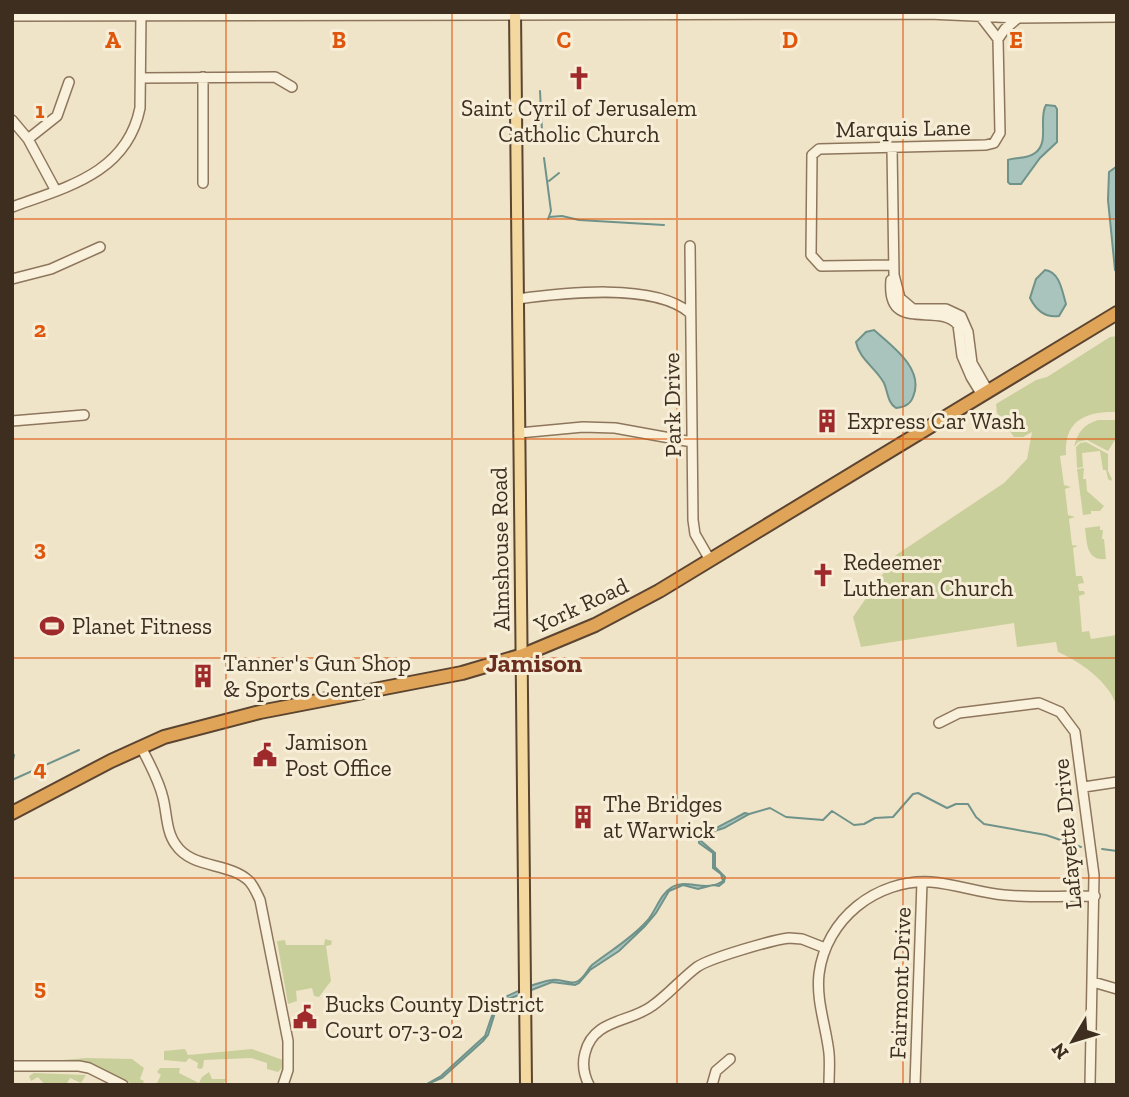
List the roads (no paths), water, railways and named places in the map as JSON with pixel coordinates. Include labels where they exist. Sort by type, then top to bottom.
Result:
[{"type":"highway","name":"York Road","points":[[12,813],[164,737],[221,721],[373,688],[462,673],[523,655],[595,625],[635,605],[1117,313]]},
{"type":"main road","name":"Almshouse Road","points":[[515,13],[526,1085]]},
{"type":"street","points":[[12,16],[881,13],[1018,18],[1117,17]]},
{"type":"street","points":[[12,207],[56,191],[105,167],[125,147],[138,122],[141,99],[142,14]]},
{"type":"street","points":[[981,17],[998,38],[1018,18]]},
{"type":"street","name":"Marquis Lane","points":[[894,270],[821,266],[811,255],[811,159],[819,149],[994,143],[999,137],[998,38]]},
{"type":"street","points":[[203,77],[203,183]]},
{"type":"street","points":[[141,78],[275,78],[292,87]]},
{"type":"street","points":[[28,139],[57,116],[69,82]]},
{"type":"street","points":[[12,120],[28,139],[56,191]]},
{"type":"street","points":[[892,148],[894,270],[891,293],[899,308],[914,315],[948,316],[958,325],[962,356],[971,377],[985,393]]},
{"type":"street","name":"Park Drive","points":[[690,246],[694,530],[710,560]]},
{"type":"street","points":[[12,279],[51,269],[100,247]]},
{"type":"street","points":[[518,299],[560,293],[609,292],[669,302],[690,313]]},
{"type":"street","points":[[12,421],[84,415]]},
{"type":"street","points":[[519,433],[599,427],[641,431],[692,442]]},
{"type":"street","name":"Lafayette Drive","points":[[939,723],[959,713],[1039,703],[1054,708],[1071,723],[1075,732],[1084,787],[1095,896],[1090,1085]]},
{"type":"street","points":[[141,747],[163,795],[169,831],[175,845],[184,854],[197,860],[237,872],[251,883],[260,900],[288,1041],[288,1070],[283,1085]]},
{"type":"street","points":[[1084,787],[1117,782]]},
{"type":"street","points":[[829,1085],[829,1052],[818,991],[820,970],[825,948],[843,919],[866,898],[895,886],[922,882],[944,883],[1005,895],[1095,896]]},
{"type":"street","name":"Fairmont Drive","points":[[915,1085],[922,882]]},
{"type":"street","points":[[589,1085],[585,1075],[584,1057],[589,1043],[598,1031],[650,1007],[704,963],[789,937],[825,948]]},
{"type":"street","points":[[1093,982],[1117,989]]},
{"type":"street","points":[[712,1085],[716,1071],[730,1059]]},
{"type":"street","points":[[12,1066],[79,1066],[89,1068],[123,1085]]},
{"type":"water","points":[[1046,105],[1055,106],[1057,109],[1057,142],[1040,158],[1021,184],[1010,184],[1008,160],[1035,153],[1042,143]]},
{"type":"water","points":[[1116,167],[1117,273],[1108,200],[1109,172]]},
{"type":"water","points":[[1045,270],[1054,274],[1062,288],[1066,304],[1059,316],[1049,316],[1042,312],[1030,298],[1036,279]]},
{"type":"water","points":[[874,330],[911,368],[916,387],[910,402],[904,406],[893,406],[884,383],[858,348],[856,342],[866,332]]},
{"type":"water","points":[[745,813],[749,814],[711,832],[701,841],[715,853],[715,867],[725,877],[724,882],[719,886],[713,885],[723,881],[721,874],[713,868],[713,853],[699,843],[699,840],[707,833],[727,822]]},
{"type":"water","points":[[684,884],[711,885],[698,889],[683,885],[669,891],[645,926],[619,951],[590,970],[579,983],[575,985],[552,982],[498,1003],[488,1035],[483,1041],[442,1078],[425,1085],[441,1076],[485,1036],[497,1001],[545,981],[578,981],[592,965],[641,928],[664,894],[672,887]]},
{"type":"waterway","points":[[540,91],[542,131]]},
{"type":"waterway","points":[[544,158],[551,211],[548,219]]},
{"type":"waterway","points":[[549,181],[559,173]]},
{"type":"waterway","points":[[549,217],[664,225]]},
{"type":"waterway","points":[[12,780],[79,750]]},
{"type":"waterway","points":[[12,765],[14,755]]},
{"type":"waterway","points":[[749,814],[770,808],[786,817],[823,820],[832,811],[854,825],[864,824],[875,818],[893,817],[913,794],[918,793],[947,808],[956,804],[968,804],[984,824],[1046,835],[1081,847]]},
{"type":"waterway","points":[[1102,849],[1117,851]]},
{"type":"place","name":"Saint Cyril of Jerusalem Catholic Church","points":[[579,78]]},
{"type":"place","name":"Express Car Wash","points":[[827,421]]},
{"type":"place","name":"Redeemer Lutheran Church","points":[[823,575]]},
{"type":"place","name":"Planet Fitness","points":[[52,626]]},
{"type":"place","name":"Tanner's Gun Shop & Sports Center","points":[[203,676]]},
{"type":"place","name":"Jamison Post Office","points":[[265,755]]},
{"type":"place","name":"The Bridges at Warwick","points":[[583,817]]},
{"type":"place","name":"Bucks County District Court 07-3-02","points":[[305,1017]]},
{"type":"district","name":"Jamison","points":[[534,663]]}]
